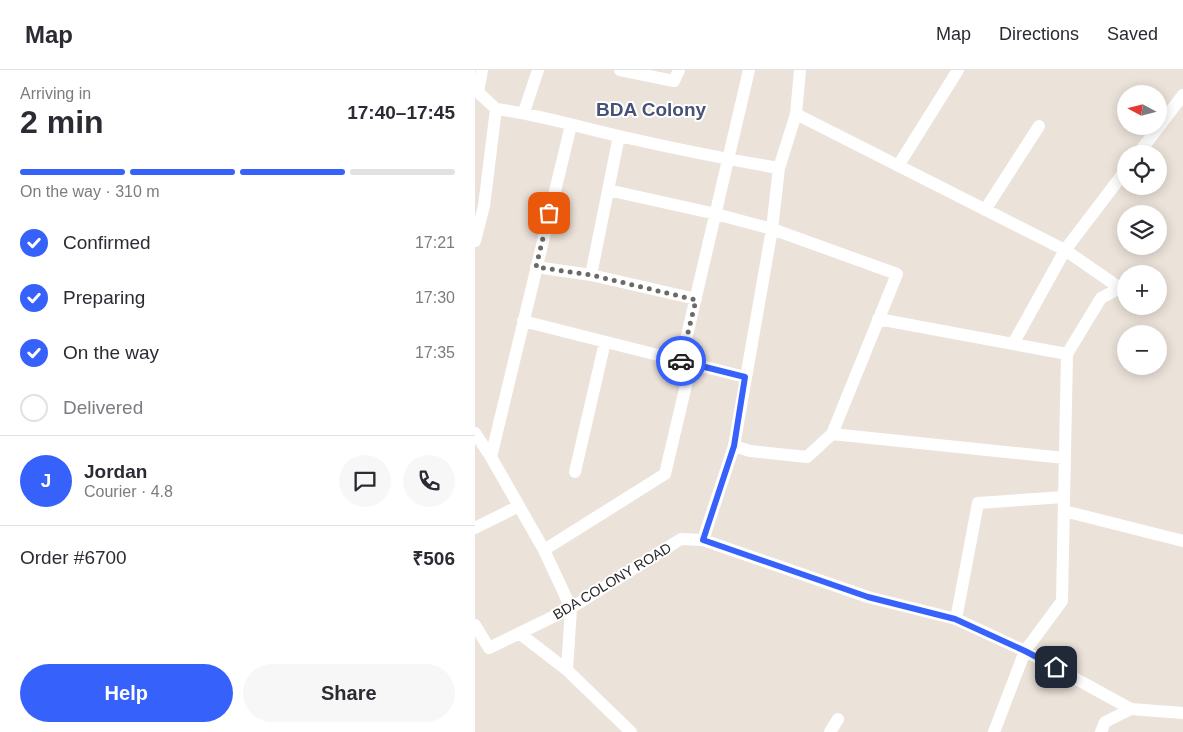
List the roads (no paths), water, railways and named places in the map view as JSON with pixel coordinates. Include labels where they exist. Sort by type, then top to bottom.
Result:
[{"type":"street","points":[[482,70],[478,92],[496,109],[523,112],[571,125],[728,160],[779,168]]},
{"type":"street","points":[[523,112],[538,70]]},
{"type":"street","points":[[622,70],[674,81],[679,70]]},
{"type":"street","points":[[544,550],[665,474],[696,300],[749,70]]},
{"type":"street","points":[[703,540],[734,446],[772,229],[779,168],[796,114],[800,70]]},
{"type":"street","points":[[898,166],[958,70]]},
{"type":"street","points":[[1145,145],[1183,95]]},
{"type":"street","points":[[475,241],[484,206],[496,109]]},
{"type":"street","points":[[796,114],[1065,250],[1117,284]]},
{"type":"street","points":[[491,457],[571,125]]},
{"type":"street","points":[[985,210],[1039,126]]},
{"type":"street","points":[[591,275],[619,136]]},
{"type":"street","points":[[1013,344],[1065,250],[1117,182]]},
{"type":"street","points":[[608,190],[716,214],[772,229],[897,274],[831,434],[807,458],[734,446]]},
{"type":"street","points":[[536,267],[591,275],[696,300]]},
{"type":"street","points":[[994,732],[1025,651],[1062,601],[1067,354],[1101,298],[1117,291]]},
{"type":"street","points":[[878,319],[1067,354]]},
{"type":"street","points":[[523,321],[745,377]]},
{"type":"street","points":[[575,472],[605,342]]},
{"type":"street","points":[[475,433],[491,457],[544,550],[571,608],[567,670]]},
{"type":"street","points":[[831,434],[1065,458]]},
{"type":"street","points":[[955,619],[978,503],[1064,497]]},
{"type":"street","points":[[475,528],[519,506]]},
{"type":"street","points":[[1064,511],[1183,541]]},
{"type":"street","name":"BDA COLONY ROAD","points":[[475,625],[489,648],[571,608],[681,539],[703,540],[868,597],[955,619],[1025,651],[1131,709],[1183,713]]},
{"type":"street","points":[[519,633],[567,670],[631,732]]},
{"type":"street","points":[[1101,732],[1105,722],[1131,709]]},
{"type":"street","points":[[830,732],[838,719]]},
{"type":"district","name":"BDA Colony","points":[[651,109]]}]
